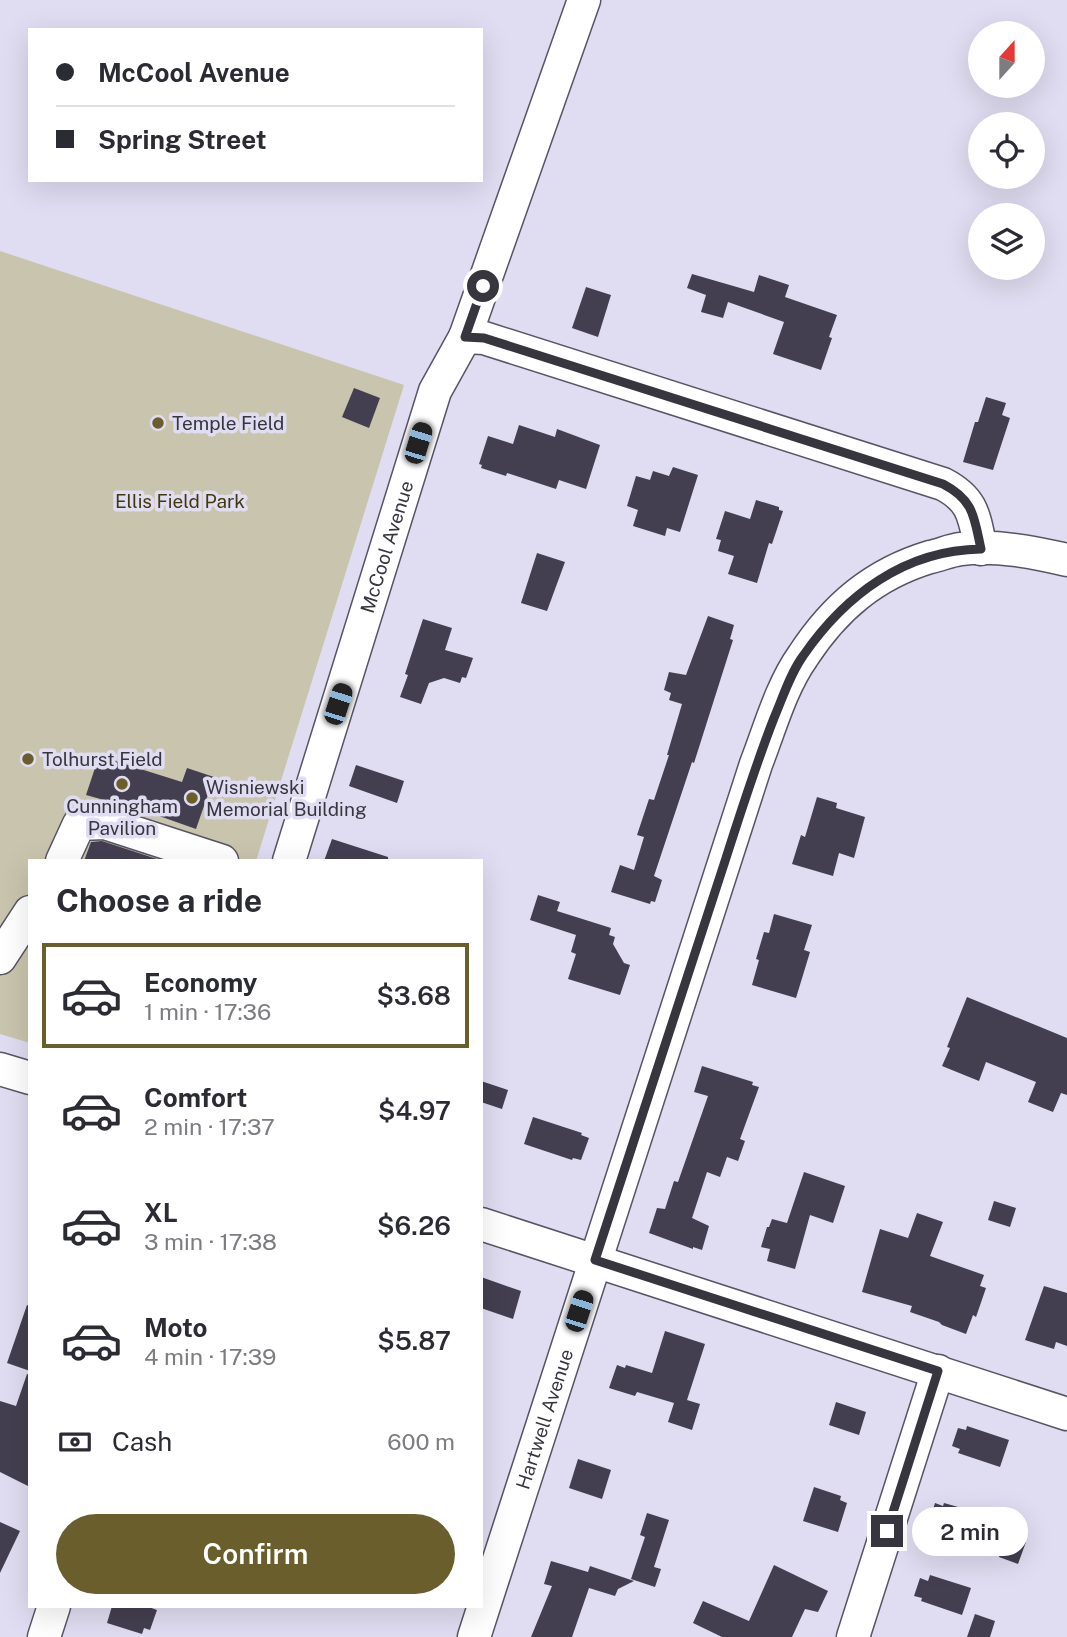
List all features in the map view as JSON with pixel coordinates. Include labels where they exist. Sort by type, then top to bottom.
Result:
[{"type":"street","name":"McCool Avenue","points":[[290,859],[435,391],[465,337],[584,0]]},
{"type":"street","points":[[465,337],[484,338],[943,484],[967,501],[973,512],[981,549]]},
{"type":"street","name":"Hartwell Avenue","points":[[474,1637],[756,764],[802,657],[836,613],[859,592],[905,565],[960,549],[1025,550],[1067,560]]},
{"type":"street","points":[[63,859],[79,824],[105,823],[216,859]]},
{"type":"street","points":[[0,958],[28,915]]},
{"type":"street","points":[[0,1069],[28,1077]]},
{"type":"street","points":[[483,1225],[1067,1414]]},
{"type":"street","points":[[853,1637],[938,1371]]},
{"type":"street","points":[[44,1637],[53,1608]]},
{"type":"green space","name":"Ellis Field Park","points":[[0,251],[404,385],[257,859],[28,859],[28,1042],[0,1034]]},
{"type":"building","points":[[692,274],[754,292],[759,275],[789,285],[785,297],[837,315],[821,370],[773,354],[784,322],[728,302],[723,318],[701,312],[706,295],[687,288]]},
{"type":"building","points":[[586,287],[611,295],[598,337],[572,328]]},
{"type":"building","points":[[354,388],[380,398],[369,428],[342,417]]},
{"type":"building","points":[[986,397],[1006,403],[1002,415],[1010,418],[993,470],[963,462]]},
{"type":"building","points":[[519,425],[555,437],[557,429],[600,445],[586,489],[559,480],[556,489],[507,473],[506,476],[481,468],[482,465],[479,464],[488,436],[513,444]]},
{"type":"building","points":[[673,467],[698,475],[680,532],[667,528],[665,536],[633,526],[638,510],[627,506],[636,476],[650,480],[653,471],[669,476]]},
{"type":"building","points":[[756,500],[779,507],[779,510],[783,511],[772,544],[769,543],[757,583],[728,574],[734,556],[718,551],[721,540],[716,539],[725,511],[750,519]]},
{"type":"building","points":[[537,553],[565,562],[547,611],[521,603]]},
{"type":"building","points":[[708,616],[734,625],[730,639],[733,640],[654,876],[662,880],[655,902],[651,901],[650,904],[611,892],[620,865],[634,870],[644,837],[637,835],[649,799],[654,800],[669,755],[682,704],[669,700],[671,693],[664,690],[669,672],[686,675]]},
{"type":"building","points":[[423,619],[452,628],[445,650],[473,658],[466,678],[462,677],[460,683],[444,678],[429,683],[421,704],[400,697]]},
{"type":"building","points":[[99,756],[182,782],[187,768],[214,777],[196,829],[145,811],[144,816],[102,805],[104,800],[86,795]]},
{"type":"building","points":[[356,765],[404,781],[397,803],[349,786]]},
{"type":"building","points":[[817,797],[837,803],[836,808],[865,817],[854,858],[839,853],[833,876],[792,864],[801,835],[805,837]]},
{"type":"building","points":[[332,839],[388,857],[388,859],[325,859]]},
{"type":"building","points":[[102,841],[157,859],[85,859],[91,842]]},
{"type":"building","points":[[538,895],[560,902],[557,911],[611,928],[609,935],[615,937],[613,944],[624,963],[630,965],[620,995],[568,979],[576,954],[571,952],[576,935],[530,920]]},
{"type":"building","points":[[774,914],[812,925],[804,950],[810,952],[796,998],[752,985],[764,932],[769,933]]},
{"type":"building","points":[[967,997],[1067,1038],[1067,1095],[1061,1093],[1053,1112],[1028,1102],[1036,1082],[986,1062],[979,1081],[942,1066]]},
{"type":"building","points":[[702,1066],[753,1082],[752,1085],[759,1087],[740,1139],[745,1141],[738,1161],[727,1157],[720,1177],[707,1172],[692,1218],[709,1226],[702,1250],[649,1233],[657,1208],[665,1209],[674,1181],[678,1182],[708,1096],[694,1092]]},
{"type":"building","points":[[483,1082],[508,1090],[502,1109],[483,1103]]},
{"type":"building","points":[[533,1117],[582,1133],[581,1135],[589,1138],[581,1160],[572,1160],[524,1144]]},
{"type":"building","points":[[804,1172],[845,1186],[833,1223],[810,1215],[795,1269],[767,1261],[770,1249],[761,1247],[772,1219],[787,1223]]},
{"type":"building","points":[[994,1201],[1016,1208],[1010,1227],[988,1220]]},
{"type":"building","points":[[917,1213],[943,1222],[930,1256],[984,1275],[980,1286],[986,1288],[976,1317],[973,1315],[966,1334],[910,1312],[912,1306],[862,1292],[880,1229],[908,1238]]},
{"type":"building","points":[[483,1278],[521,1291],[513,1319],[483,1309]]},
{"type":"building","points":[[1044,1286],[1067,1293],[1067,1346],[1056,1342],[1054,1349],[1025,1340]]},
{"type":"building","points":[[27,1305],[28,1305],[28,1370],[7,1363]]},
{"type":"building","points":[[665,1331],[705,1344],[687,1400],[700,1404],[692,1430],[668,1422],[674,1403],[637,1392],[635,1396],[609,1388],[617,1365],[652,1373]]},
{"type":"building","points":[[28,1374],[28,1486],[0,1472],[0,1401],[16,1406]]},
{"type":"building","points":[[836,1402],[866,1412],[859,1435],[829,1425]]},
{"type":"building","points":[[967,1426],[1009,1440],[1000,1467],[958,1453],[960,1449],[952,1446],[958,1428],[966,1430]]},
{"type":"building","points":[[578,1459],[611,1470],[602,1499],[569,1488]]},
{"type":"building","points":[[814,1487],[841,1496],[840,1500],[847,1503],[838,1532],[803,1521]]},
{"type":"building","points":[[935,1503],[986,1515],[977,1543],[935,1530],[936,1525],[929,1523]]},
{"type":"building","points":[[647,1513],[669,1520],[654,1567],[661,1569],[655,1587],[631,1579],[645,1537],[640,1535]]},
{"type":"building","points":[[0,1522],[20,1531],[0,1573]]},
{"type":"building","points":[[1006,1536],[1026,1542],[1018,1564],[999,1557]]},
{"type":"building","points":[[551,1561],[588,1572],[590,1566],[634,1581],[618,1589],[615,1596],[589,1588],[572,1637],[531,1637],[552,1586],[544,1584]]},
{"type":"building","points":[[774,1565],[828,1591],[818,1612],[805,1609],[792,1637],[722,1637],[693,1623],[703,1601],[749,1621]]},
{"type":"building","points":[[930,1575],[971,1588],[962,1615],[914,1596],[920,1578],[928,1581]]},
{"type":"building","points":[[111,1608],[157,1610],[150,1630],[144,1628],[142,1634],[107,1623]]},
{"type":"building","points":[[975,1614],[995,1621],[990,1637],[967,1637]]},
{"type":"place","name":"Temple Field","points":[[158,423]]},
{"type":"place","name":"Tolhurst Field","points":[[28,759]]},
{"type":"place","name":"Cunningham Pavilion","points":[[122,784]]},
{"type":"place","name":"Wisniewski Memorial Building","points":[[192,798]]},
{"type":"route","points":[[483,286],[465,337],[484,338],[943,484],[967,501],[973,512],[981,549],[960,549],[905,565],[886,574],[859,592],[836,613],[793,673],[756,764],[595,1260],[938,1371],[887,1531]]}]
